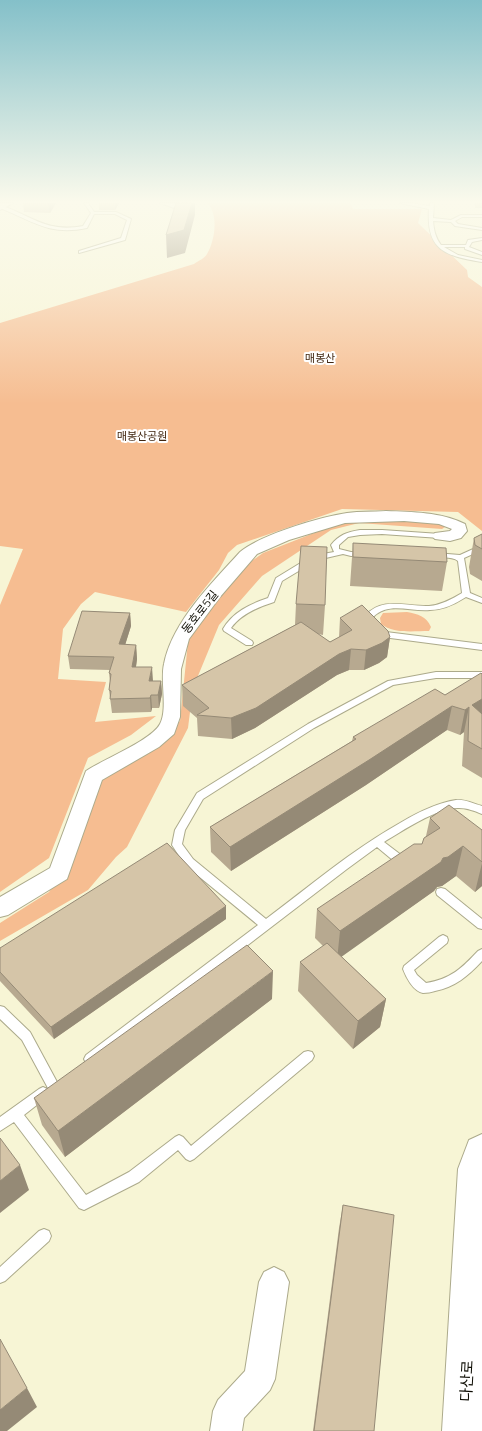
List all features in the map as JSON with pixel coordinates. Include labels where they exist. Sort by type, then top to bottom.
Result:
[{"type":"main road","name":"다산로","points":[[465,1431],[477,1168],[482,1153]]},
{"type":"street","name":"동호로5길","points":[[0,908],[59,873],[94,776],[106,766],[153,740],[168,728],[171,714],[172,666],[180,639],[249,552],[294,534],[345,518],[360,516],[435,518],[455,522],[460,527],[459,532],[455,536],[440,536]]},
{"type":"street","points":[[226,1431],[229,1411],[259,1379],[274,1282]]},
{"type":"lane","points":[[369,554],[342,552],[336,550],[335,545],[343,537],[351,534],[440,536]]},
{"type":"lane","points":[[423,554],[459,558],[482,548]]},
{"type":"lane","points":[[249,643],[227,629],[230,623],[260,604],[271,600],[279,580],[315,558],[342,552]]},
{"type":"lane","points":[[459,558],[462,560],[466,594]]},
{"type":"lane","points":[[466,594],[482,601]]},
{"type":"lane","points":[[466,594],[449,603],[428,608],[385,606],[373,611],[369,616],[369,623],[376,633],[482,647]]},
{"type":"lane","points":[[266,925],[189,862],[177,845],[180,830],[200,796],[311,726],[390,684],[436,675],[482,675]]},
{"type":"lane","points":[[77,1068],[378,843],[430,813],[454,805],[461,804],[482,810]]},
{"type":"lane","points":[[378,843],[412,869]]},
{"type":"lane","points":[[441,892],[482,925]]},
{"type":"lane","points":[[443,940],[408,969],[413,978],[424,988],[434,987],[459,978],[482,954]]},
{"type":"lane","points":[[0,1011],[26,1036],[57,1083],[0,1125]]},
{"type":"lane","points":[[16,1114],[84,1203],[134,1177],[179,1141],[190,1155],[308,1056]]},
{"type":"lane","points":[[0,1276],[44,1236]]},
{"type":"green space","name":"매봉산","points":[[175,270],[467,270],[468,277],[482,287],[482,531],[458,512],[342,509],[237,545],[228,553],[219,570],[186,612],[95,592],[81,604],[63,629],[58,679],[106,682],[95,722],[156,716],[131,735],[88,758],[49,858],[0,892],[0,605],[23,549],[0,546],[0,323]]},
{"type":"green space","points":[[362,519],[441,523],[445,527],[442,529],[359,523],[331,530],[262,576],[219,625],[193,688],[188,728],[127,847],[88,890],[0,941],[0,923],[49,892],[76,854],[103,778],[140,756],[180,721],[189,632],[245,566],[263,553],[337,524]]},
{"type":"green space","points":[[407,612],[424,618],[431,627],[429,631],[398,631],[381,624],[380,618],[383,613]]},
{"type":"building","points":[[482,534],[482,549],[475,545],[474,538]]},
{"type":"building","points":[[353,543],[446,548],[447,562],[353,557]]},
{"type":"building","points":[[301,546],[327,547],[325,605],[296,604]]},
{"type":"building","points":[[362,605],[388,631],[390,637],[382,643],[366,650],[351,649],[339,654],[256,708],[231,718],[197,715],[209,708],[182,685],[301,622],[330,642],[352,630],[340,618]]},
{"type":"building","points":[[82,611],[130,613],[119,644],[136,645],[132,667],[152,667],[149,681],[161,681],[158,695],[151,695],[150,698],[110,699],[111,674],[109,673],[114,657],[68,656]]},
{"type":"building","points":[[481,673],[482,699],[472,705],[482,714],[482,749],[468,741],[469,707],[465,710],[452,706],[230,847],[210,827],[356,739],[353,737],[435,689],[445,695]]},
{"type":"building","points":[[449,805],[482,830],[482,862],[463,846],[340,931],[317,909],[414,844],[422,844],[424,838],[440,828],[430,818]]},
{"type":"building","points":[[167,843],[226,906],[51,1027],[0,972],[0,948]]},
{"type":"building","points":[[327,943],[386,999],[358,1021],[300,962]]},
{"type":"building","points":[[247,945],[273,971],[58,1131],[34,1098]]},
{"type":"building","points":[[0,1138],[20,1165],[0,1181]]},
{"type":"building","points":[[343,1205],[394,1215],[374,1431],[314,1431]]},
{"type":"building","points":[[0,1339],[27,1388],[0,1410]]},
{"type":"park label","name":"매봉산공원","points":[[142,436]]}]
